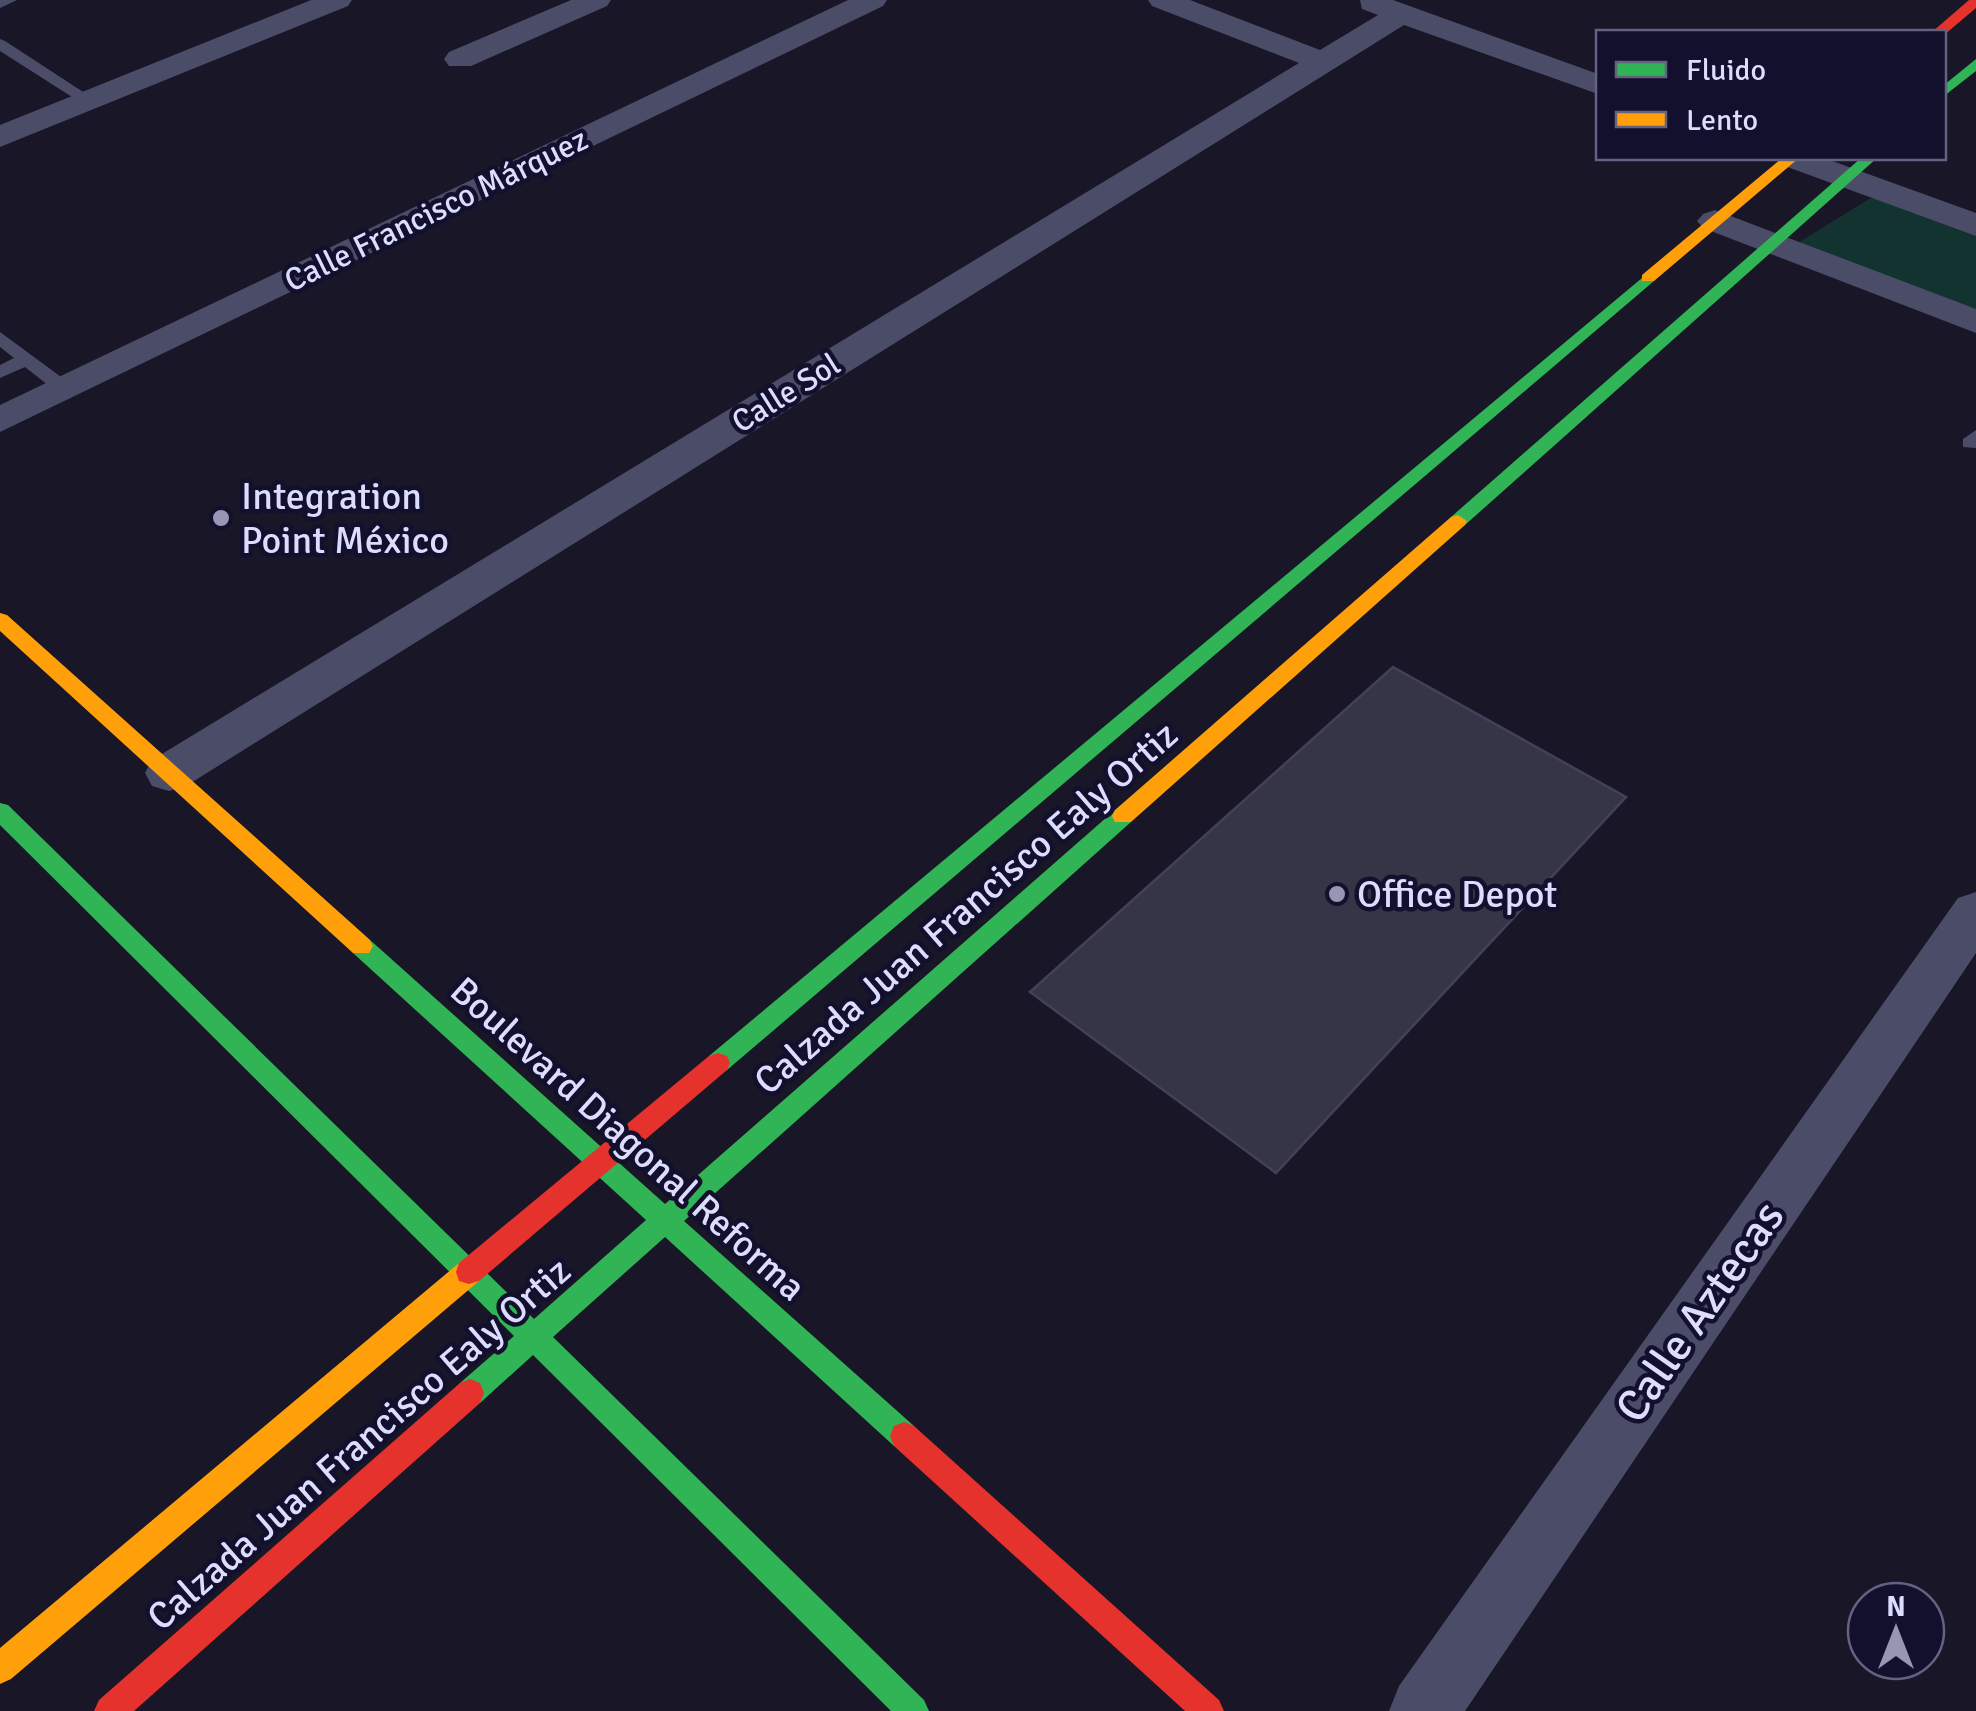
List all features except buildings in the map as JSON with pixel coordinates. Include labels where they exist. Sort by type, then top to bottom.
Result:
[{"type":"street","points":[[0,137],[337,0]]},
{"type":"street","points":[[460,58],[596,0]]},
{"type":"street","name":"Calle Francisco Márquez","points":[[0,420],[872,0]]},
{"type":"street","points":[[1163,0],[1324,62]]},
{"type":"street","points":[[1941,30],[1976,1]]},
{"type":"street","points":[[1384,6],[1596,85]]},
{"type":"street","name":"Calle Sol","points":[[169,773],[1324,62],[1384,6]]},
{"type":"street","points":[[1946,90],[1976,63]]},
{"type":"street","name":"Calzada Juan Francisco Ealy Ortiz","points":[[0,1668],[1790,160]]},
{"type":"street","points":[[1807,160],[1858,167],[1976,225]]},
{"type":"street","name":"Calzada Juan Francisco Ealy Ortiz","points":[[110,1711],[1858,167]]},
{"type":"street","points":[[1715,221],[1976,322]]},
{"type":"street","name":"Boulevard Diagonal Reforma","points":[[0,620],[1208,1711]]},
{"type":"street","points":[[0,811],[912,1711]]},
{"type":"street","name":"Calle Aztecas","points":[[1424,1711],[1976,912]]},
{"type":"lane","points":[[0,4],[10,0]]},
{"type":"lane","points":[[0,44],[89,101]]},
{"type":"lane","points":[[0,338],[65,389]]},
{"type":"lane","points":[[0,372],[27,359]]},
{"type":"green space","points":[[1882,191],[1976,226],[1976,311],[1796,244]]},
{"type":"traffic: fast","points":[[1946,90],[1976,63]]},
{"type":"traffic: fast","points":[[1458,521],[1867,160]]},
{"type":"traffic: fast","points":[[718,1063],[1648,278]]},
{"type":"traffic: fast","points":[[0,811],[913,1711]]},
{"type":"traffic: fast","points":[[470,1393],[1123,816]]},
{"type":"traffic: fast","points":[[361,946],[904,1436]]},
{"type":"traffic: slow","points":[[1648,278],[1789,160]]},
{"type":"traffic: slow","points":[[1123,816],[1458,521]]},
{"type":"traffic: slow","points":[[0,620],[361,946]]},
{"type":"traffic: slow","points":[[0,1668],[469,1272]]},
{"type":"traffic: jam","points":[[1941,30],[1976,1]]},
{"type":"traffic: jam","points":[[469,1272],[718,1063]]},
{"type":"traffic: jam","points":[[110,1711],[470,1393]]},
{"type":"traffic: jam","points":[[904,1436],[1208,1711]]},
{"type":"place","name":"Integration Point México","points":[[221,518]]},
{"type":"place","name":"Office Depot","points":[[1337,894]]}]
